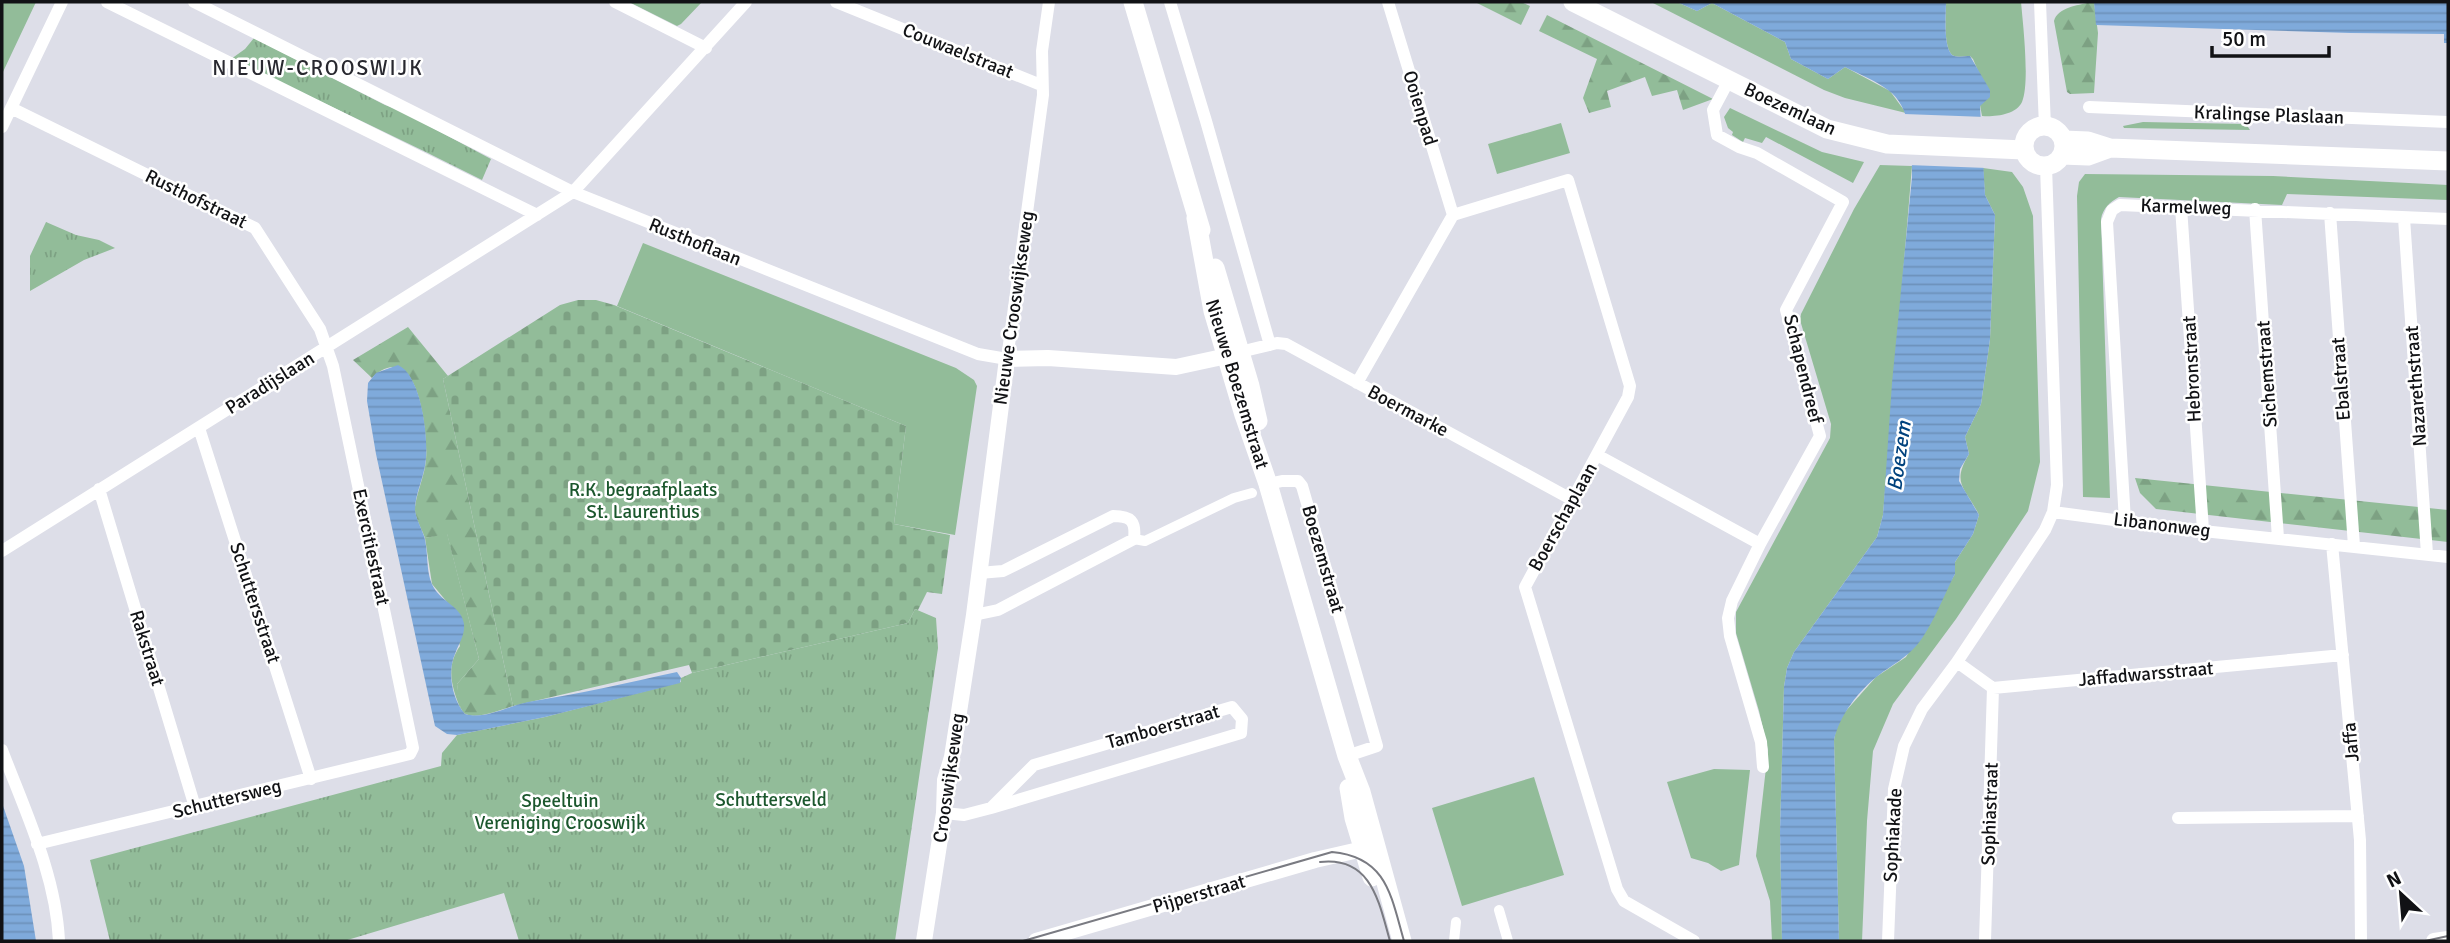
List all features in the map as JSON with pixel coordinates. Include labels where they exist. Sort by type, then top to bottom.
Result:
[{"type":"main road","name":"Nieuwe Boezemstraat","points":[[1133,2],[1196,218],[1215,268],[1234,354],[1258,424],[1260,489]]},
{"type":"main road","name":"Boezemlaan","points":[[1573,2],[1827,129],[1871,141],[2026,144]]},
{"type":"main road","name":"Boezemlaan","points":[[1597,2],[1807,109],[1903,140]]},
{"type":"main road","points":[[2045,127],[2056,131],[2057,154],[2032,162],[2026,144],[2034,129],[2045,127]]},
{"type":"main road","name":"Kralingse Plaslaan","points":[[2057,154],[2088,141],[2110,148],[2448,161]]},
{"type":"main road","name":"Boezemstraat","points":[[1260,489],[1347,756],[1350,796],[1402,941]]},
{"type":"main road","name":"Boezemstraat","points":[[1369,847],[1394,941]]},
{"type":"street","points":[[2,127],[62,2]]},
{"type":"street","points":[[107,2],[537,215]]},
{"type":"street","name":"Rusthoflaan","points":[[194,2],[573,192],[978,355],[1007,359],[1048,358],[1176,367],[1234,354]]},
{"type":"street","points":[[615,2],[706,48]]},
{"type":"street","points":[[573,192],[746,2]]},
{"type":"street","name":"Couwaelstraat","points":[[836,2],[1041,85]]},
{"type":"street","name":"Nieuwe Crooswijkseweg","points":[[974,615],[1043,95],[1042,51],[1049,2]]},
{"type":"street","points":[[1170,2],[1270,345]]},
{"type":"street","name":"Ooienpad","points":[[1388,2],[1453,215]]},
{"type":"street","points":[[2040,2],[2045,127]]},
{"type":"street","name":"Schapendreef","points":[[1729,80],[1713,110],[1717,135],[1757,153],[1843,202],[1786,310],[1820,436],[1760,544],[1732,601],[1728,618],[1730,636],[1761,742],[1763,767]]},
{"type":"street","name":"Kralingse Plaslaan","points":[[2089,107],[2448,122]]},
{"type":"street","name":"Rusthofstraat","points":[[11,108],[255,228],[320,328],[327,347]]},
{"type":"street","points":[[1993,688],[1957,662],[2045,530],[2053,512],[2057,485],[2057,154]]},
{"type":"street","name":"Boerschaplaan","points":[[1453,215],[1568,180],[1630,386],[1628,397],[1525,587],[1617,889],[1624,901],[1694,941]]},
{"type":"street","name":"Paradijslaan","points":[[2,551],[573,192]]},
{"type":"street","name":"Karmelweg","points":[[2125,521],[2108,217],[2112,210],[2120,205],[2448,219]]},
{"type":"street","name":"Hebronstraat","points":[[2181,207],[2203,530]]},
{"type":"street","name":"Sichemstraat","points":[[2255,209],[2278,538]]},
{"type":"street","name":"Ebalstraat","points":[[2330,213],[2354,546]]},
{"type":"street","points":[[1357,383],[1453,215]]},
{"type":"street","name":"Nazarethstraat","points":[[2404,218],[2427,554]]},
{"type":"street","name":"Boermarke","points":[[1234,354],[1286,344],[1572,499]]},
{"type":"street","name":"Exercitiestraat","points":[[327,347],[413,748]]},
{"type":"street","name":"Schuttersstraat","points":[[199,428],[312,779]]},
{"type":"street","points":[[1597,455],[1760,544]]},
{"type":"street","name":"Boezemstraat","points":[[1260,489],[1282,481],[1298,481],[1302,486],[1377,746],[1347,756]]},
{"type":"street","name":"Rakstraat","points":[[99,489],[195,807]]},
{"type":"street","points":[[974,615],[998,610],[1134,539],[1145,541],[1234,498],[1260,489]]},
{"type":"street","name":"Libanonweg","points":[[2053,512],[2448,557]]},
{"type":"street","points":[[979,573],[1003,571],[1113,516],[1125,516],[1132,521],[1134,539]]},
{"type":"street","name":"Jaffa","points":[[2332,544],[2358,816],[2361,941]]},
{"type":"street","name":"Crooswijkseweg","points":[[924,941],[944,813],[945,780],[952,757],[974,615]]},
{"type":"street","name":"Jaffadwarsstraat","points":[[1993,688],[2343,655]]},
{"type":"street","name":"Sophiakade","points":[[1888,941],[1894,789],[1902,757],[1922,709],[1957,662]]},
{"type":"street","name":"Sophiastraat","points":[[1985,941],[1993,688]]},
{"type":"street","name":"Tamboerstraat","points":[[944,813],[964,815],[1241,733],[1242,719],[1232,707],[1034,765],[991,807]]},
{"type":"street","name":"Schuttersweg","points":[[37,844],[410,754],[413,748]]},
{"type":"street","points":[[2,750],[37,844],[52,894],[59,941]]},
{"type":"street","points":[[2178,818],[2358,816]]},
{"type":"street","name":"Pijperstraat","points":[[1037,941],[1315,860],[1369,847]]},
{"type":"street","points":[[1499,910],[1508,941]]},
{"type":"street","points":[[1454,941],[1456,922]]},
{"type":"street","points":[[2434,941],[2448,939]]},
{"type":"green space","points":[[2,2],[36,2],[2,74]]},
{"type":"green space","points":[[629,2],[702,2],[677,26]]},
{"type":"green space","points":[[1475,2],[1521,2],[1530,6],[1521,25]]},
{"type":"green space","points":[[1651,2],[1677,2],[1697,11],[1712,3],[1785,42],[1791,59],[1828,79],[1845,67],[1890,91],[1906,113],[1824,90]]},
{"type":"green space","points":[[1946,2],[2021,2],[2026,81],[2022,102],[2015,110],[1982,116],[1980,105],[1989,97],[1973,59],[1970,56],[1954,56],[1949,51]]},
{"type":"green space","points":[[2094,2],[2098,33],[2094,93],[2070,94],[2067,92],[2054,21],[2064,10]]},
{"type":"green space","points":[[1547,15],[1713,99],[1683,110],[1677,90],[1652,96],[1645,77],[1607,91],[1611,107],[1589,113],[1583,98],[1597,59],[1539,31]]},
{"type":"green space","points":[[254,38],[491,159],[482,180],[231,59]]},
{"type":"green space","points":[[1730,108],[1822,152],[1864,162],[1853,183],[1766,137],[1762,143],[1745,138],[1743,142],[1732,135],[1733,132],[1728,128],[1724,117]]},
{"type":"green space","points":[[2143,122],[2246,124],[2250,130],[2123,126]]},
{"type":"green space","points":[[1561,123],[1570,153],[1497,174],[1488,144]]},
{"type":"green space","points":[[1880,165],[1912,166],[1883,515],[1877,537],[1794,652],[1787,668],[1784,687],[1780,832],[1782,941],[1772,941],[1770,901],[1756,856],[1768,750],[1736,633],[1736,612],[1830,438],[1831,424],[1800,320],[1801,314],[1854,209]]},
{"type":"green space","points":[[1983,168],[2012,172],[2023,187],[2033,216],[2040,462],[2028,511],[1956,619],[1893,704],[1873,751],[1862,941],[1839,941],[1834,740],[1837,725],[1844,713],[1876,677],[1906,657],[1955,574],[1955,562],[1973,534],[1979,515],[1962,485],[1961,472],[1969,454],[1965,437],[1981,404],[1990,339],[1995,215],[1985,195]]},
{"type":"green space","points":[[2085,174],[2273,176],[2448,185],[2448,200],[2287,194],[2282,205],[2119,197],[2110,203],[2101,219],[2110,498],[2083,497],[2077,196],[2079,182]]},
{"type":"green space","points":[[46,222],[115,248],[84,260],[30,291],[30,256]]},
{"type":"green space","points":[[643,243],[956,368],[974,380],[977,386],[955,535],[894,524],[906,426],[617,306]]},
{"type":"green space","name":"R.K. begraafplaats St. Laurentius","points":[[578,300],[596,300],[614,305],[906,426],[894,524],[950,535],[942,594],[927,592],[908,623],[692,673],[689,665],[513,706],[443,379],[560,305]]},
{"type":"green space","points":[[408,327],[448,376],[443,379],[513,706],[487,714],[467,715],[459,702],[457,684],[479,659],[447,534],[425,538],[416,515],[415,507],[426,449],[424,421],[417,391],[404,370],[389,367],[372,378],[353,360]]},
{"type":"green space","points":[[2135,478],[2448,510],[2448,542],[2156,509],[2140,493]]},
{"type":"green space","points":[[447,533],[479,659],[457,684],[461,710],[451,670],[460,646],[447,602],[432,584],[425,538]]},
{"type":"green space","name":"Schuttersveld","points":[[915,609],[936,618],[938,648],[895,941],[519,941],[504,893],[344,941],[110,941],[90,860],[441,766],[442,753],[457,735],[545,717],[681,682],[681,678],[692,673],[908,623]]},
{"type":"green space","points":[[1714,769],[1750,770],[1739,865],[1721,871],[1708,863],[1691,858],[1667,782]]},
{"type":"green space","points":[[1534,777],[1564,875],[1462,906],[1432,808]]},
{"type":"water","name":"Boezem","points":[[1677,2],[1946,2],[1949,51],[1958,57],[1970,56],[1990,90],[1990,97],[1980,106],[1985,195],[1995,215],[1990,339],[1981,404],[1965,437],[1969,454],[1960,469],[1959,481],[1979,515],[1973,534],[1955,562],[1955,574],[1922,638],[1908,654],[1864,688],[1845,713],[1834,740],[1839,941],[1782,941],[1780,832],[1784,687],[1787,668],[1794,652],[1877,537],[1883,515],[1892,383],[1912,177],[1907,118],[1896,98],[1873,81],[1845,67],[1828,79],[1791,59],[1785,42],[1712,3],[1697,11]]},
{"type":"water","points":[[2094,2],[2448,2],[2448,43],[2444,43],[2444,34],[2096,25]]},
{"type":"water","points":[[398,365],[412,381],[424,421],[426,458],[415,510],[424,536],[429,576],[434,588],[460,613],[464,624],[451,677],[457,701],[465,714],[488,714],[528,702],[677,672],[681,678],[680,683],[545,717],[457,735],[447,734],[435,726],[367,401],[368,383],[376,373]]},
{"type":"water","points":[[2,803],[24,866],[36,941],[2,941]]},
{"type":"pier","points":[[1904,114],[1986,117],[1987,168],[1908,165]]},
{"type":"tram line","points":[[1023,941],[1332,852],[1350,855],[1376,870],[1390,894],[1404,941]]},
{"type":"tram line","points":[[1320,862],[1337,862],[1351,866],[1362,874],[1377,898],[1390,941]]},
{"type":"tram line","points":[[2425,941],[2448,936]]},
{"type":"district","name":"NIEUW-CROOSWIJK","points":[[318,68]]},
{"type":"park label","name":"Speeltuin Vereniging Crooswijk","points":[[560,812]]}]
